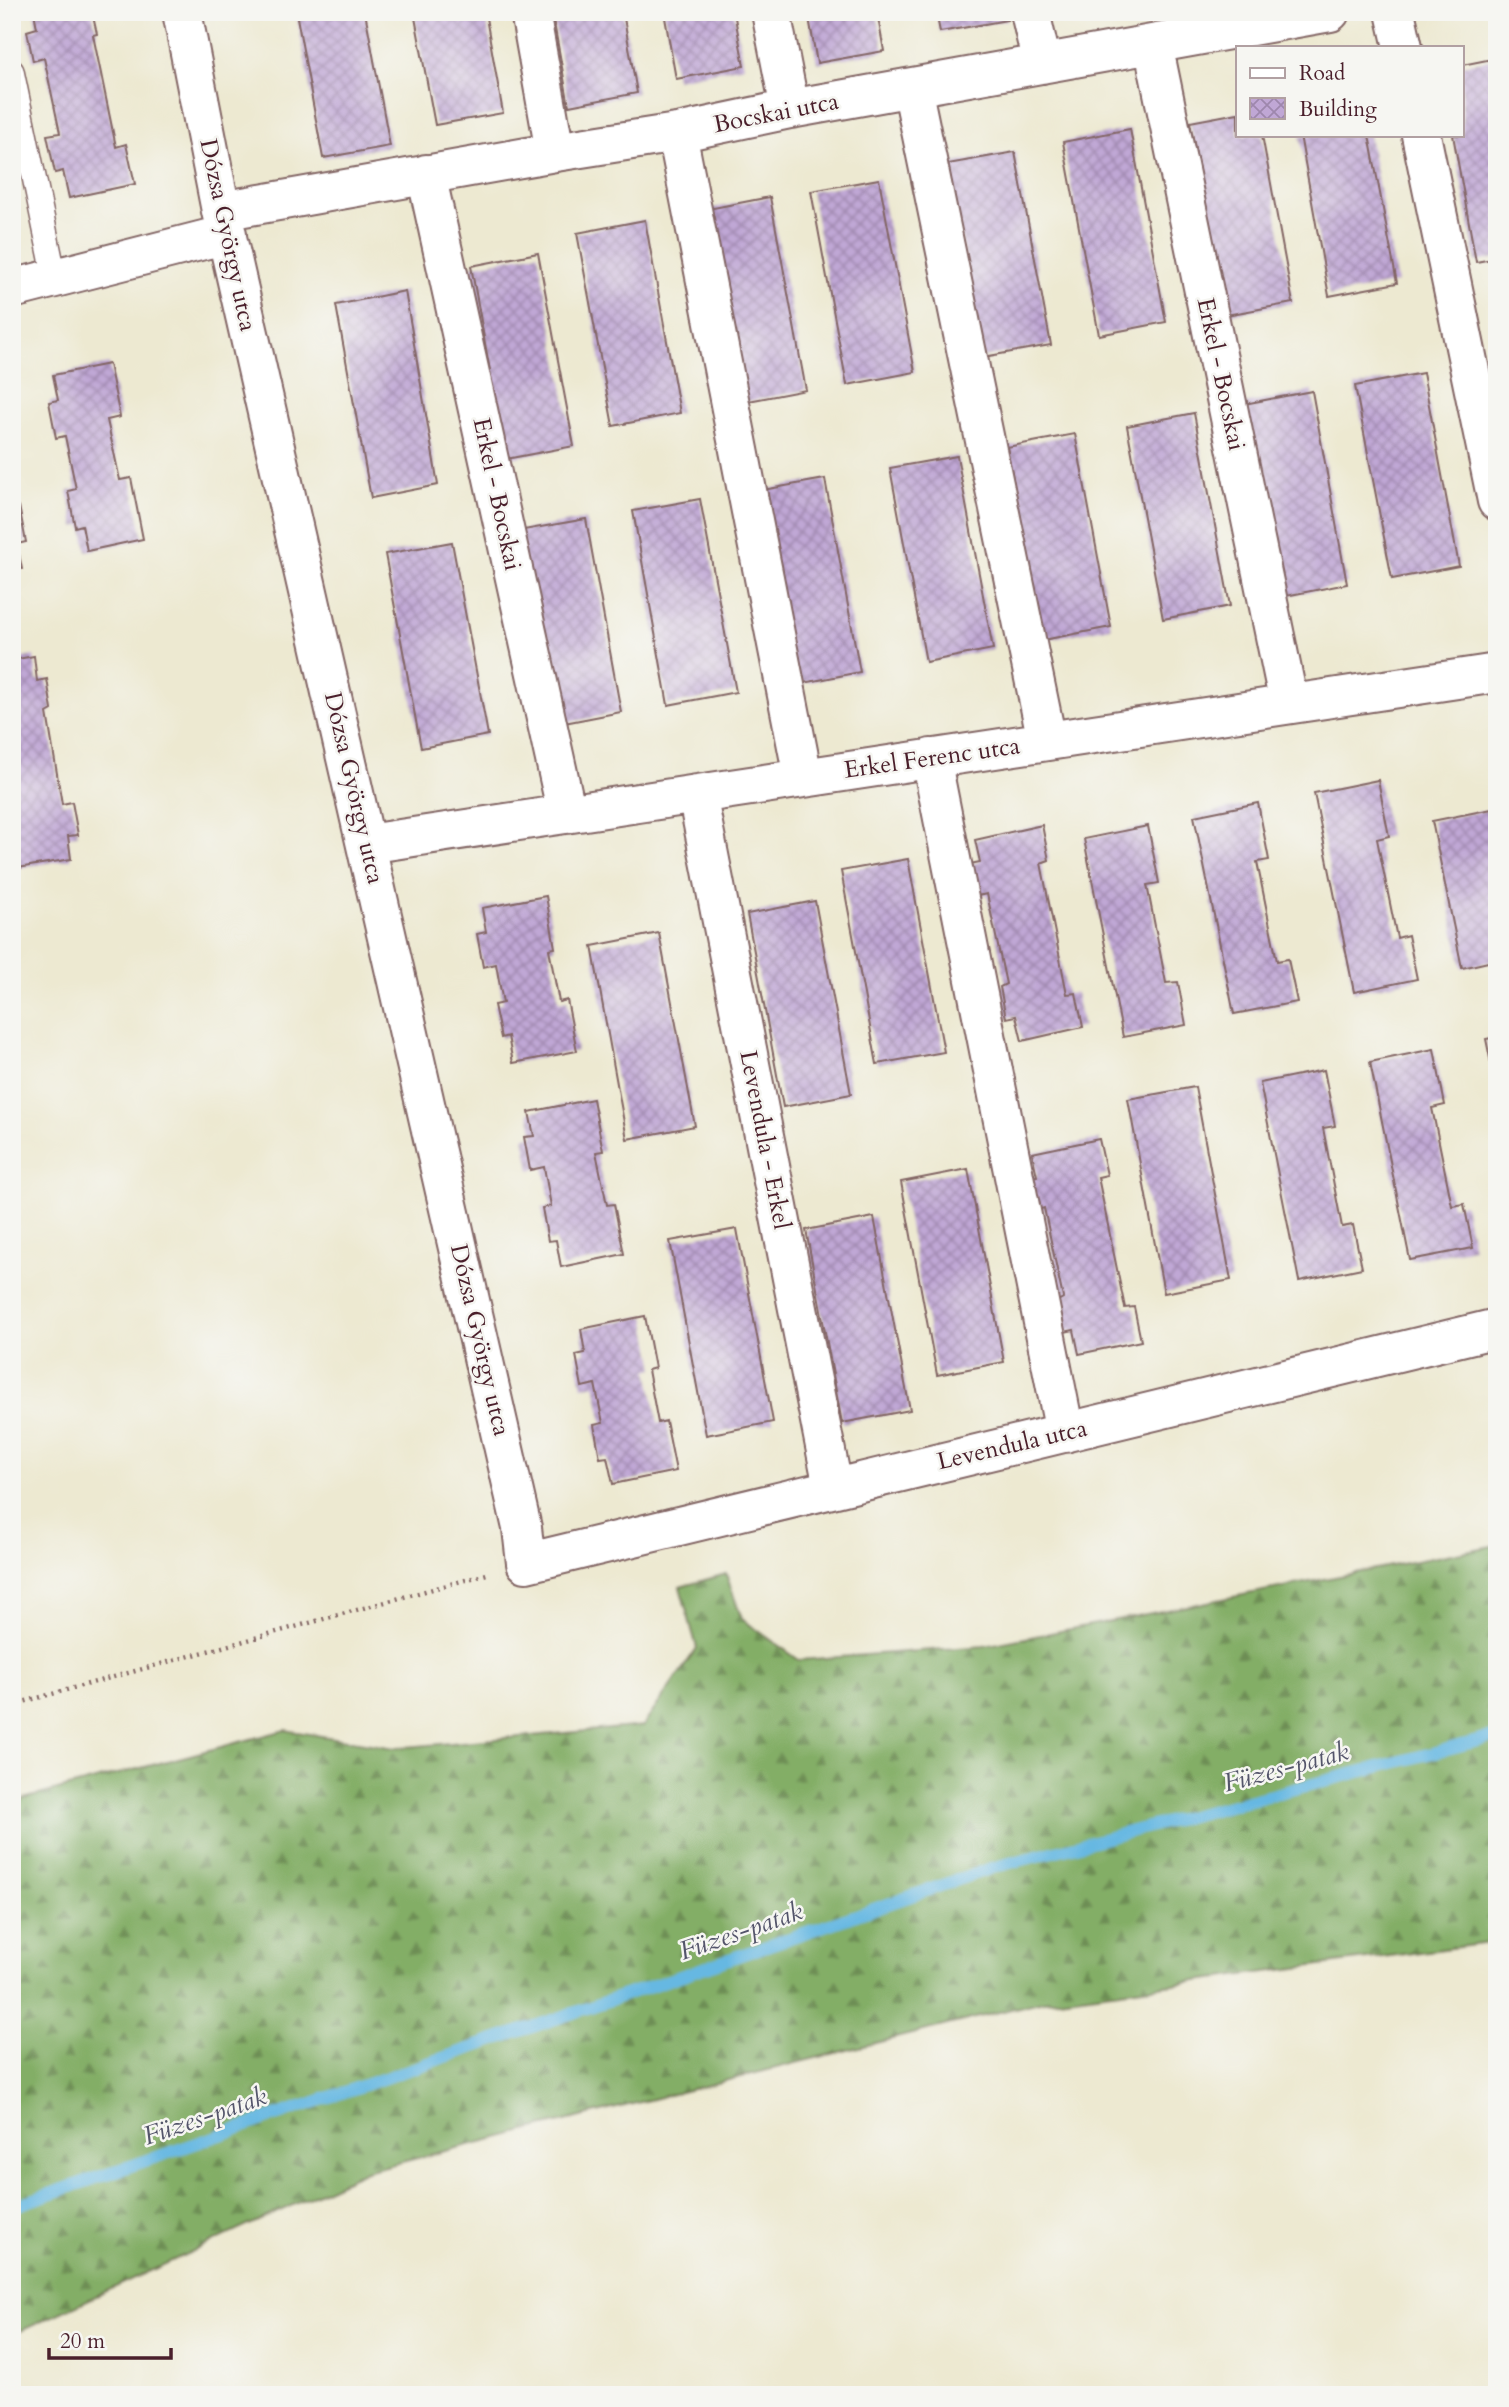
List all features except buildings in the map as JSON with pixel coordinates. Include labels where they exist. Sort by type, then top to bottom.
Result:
[{"type":"street","name":"Dózsa György utca","points":[[182,12],[224,223],[523,1528],[526,1563]]},
{"type":"street","points":[[530,12],[555,152]]},
{"type":"street","points":[[771,12],[790,109]]},
{"type":"street","points":[[1030,12],[1042,64]]},
{"type":"street","name":"Bocskai utca","points":[[12,289],[55,278],[224,223],[426,174],[677,133],[790,109],[1153,44],[1287,16],[1330,12]]},
{"type":"street","points":[[1395,12],[1403,46]]},
{"type":"street","name":"Erkel - Bocskai","points":[[1153,44],[1289,704]]},
{"type":"street","points":[[912,87],[1047,741]]},
{"type":"street","points":[[677,133],[803,777]]},
{"type":"street","points":[[1421,136],[1497,501]]},
{"type":"street","name":"Erkel - Bocskai","points":[[426,174],[567,814]]},
{"type":"street","name":"Erkel Ferenc utca","points":[[367,844],[1497,673]]},
{"type":"street","points":[[931,758],[1065,1433]]},
{"type":"street","name":"Levendula - Erkel","points":[[697,794],[833,1487]]},
{"type":"street","name":"Levendula utca","points":[[526,1563],[1497,1328]]},
{"type":"lane","points":[[12,71],[55,278]]},
{"type":"path","points":[[12,1705],[526,1563]]},
{"type":"green space","points":[[1497,1545],[1497,1942],[1043,2001],[366,2171],[12,2335],[12,1802],[285,1730],[395,1748],[643,1726],[697,1648],[680,1587],[726,1574],[742,1619],[799,1660],[984,1646]]},
{"type":"waterway","name":"Füzes-patak","points":[[12,2207],[995,1867],[1497,1736]]}]
